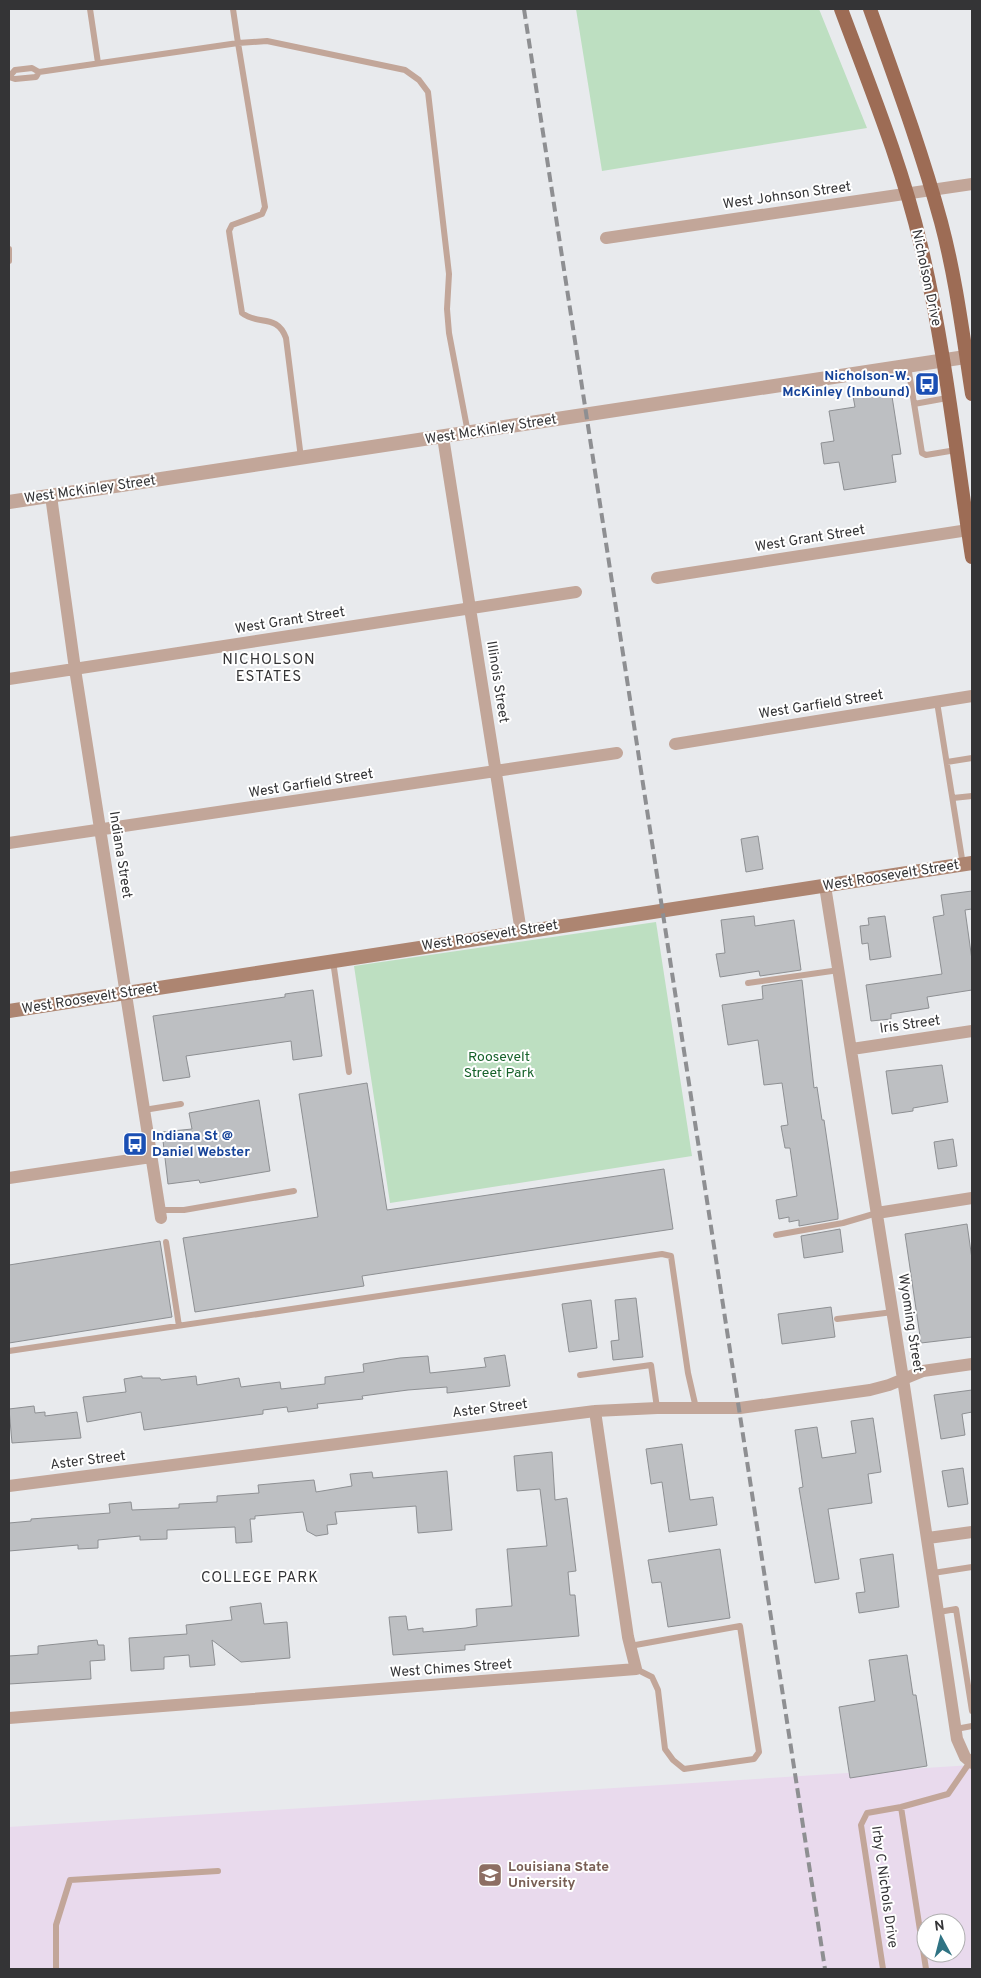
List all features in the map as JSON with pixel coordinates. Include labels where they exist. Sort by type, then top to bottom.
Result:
[{"type":"main road","name":"Nicholson Drive","points":[[841,9],[906,195],[921,246],[942,361],[972,557]]},
{"type":"main road","name":"Nicholson Drive","points":[[870,9],[911,124],[931,191],[952,272],[969,356],[972,394]]},
{"type":"main road","name":"West Roosevelt Street","points":[[9,1011],[968,864]]},
{"type":"street","name":"West Johnson Street","points":[[606,238],[972,184]]},
{"type":"street","name":"West McKinley Street","points":[[9,502],[969,356]]},
{"type":"street","name":"Illinois Street","points":[[443,437],[521,932]]},
{"type":"street","name":"Indiana Street","points":[[51,496],[75,669],[160,1214]]},
{"type":"street","name":"West Grant Street","points":[[657,578],[968,530]]},
{"type":"street","name":"West Grant Street","points":[[9,679],[576,592]]},
{"type":"street","name":"West Garfield Street","points":[[674,744],[972,696]]},
{"type":"street","name":"West Garfield Street","points":[[9,843],[617,753]]},
{"type":"street","name":"Wyoming Street","points":[[824,886],[852,1048],[956,1728],[961,1750],[971,1763]]},
{"type":"street","name":"Iris Street","points":[[852,1048],[972,1031]]},
{"type":"street","points":[[9,1178],[152,1157]]},
{"type":"street","points":[[877,1212],[972,1198]]},
{"type":"street","name":"Aster Street","points":[[9,1486],[595,1411],[657,1408],[727,1409],[761,1406],[870,1390],[923,1370],[972,1364]]},
{"type":"street","points":[[595,1411],[630,1646],[636,1669]]},
{"type":"street","points":[[928,1538],[972,1532]]},
{"type":"street","name":"West Chimes Street","points":[[9,1718],[636,1669]]},
{"type":"lane","points":[[90,9],[98,63]]},
{"type":"lane","points":[[233,9],[265,207],[262,214],[238,221],[232,225],[229,231],[230,238],[242,313],[248,318],[277,324],[283,328],[286,338],[301,458]]},
{"type":"lane","points":[[9,76],[14,79],[36,76],[39,72],[98,63],[238,43],[267,41],[405,70],[419,80],[428,92],[449,274],[448,333],[468,433]]},
{"type":"lane","points":[[9,249],[9,261]]},
{"type":"lane","points":[[908,366],[922,453],[926,455],[956,450]]},
{"type":"lane","points":[[914,404],[947,398]]},
{"type":"lane","points":[[937,702],[953,798],[968,864]]},
{"type":"lane","points":[[947,762],[972,758]]},
{"type":"lane","points":[[953,798],[972,796]]},
{"type":"lane","points":[[333,961],[349,1072]]},
{"type":"lane","points":[[748,984],[838,970]]},
{"type":"lane","points":[[144,1110],[181,1104]]},
{"type":"lane","points":[[160,1214],[294,1191]]},
{"type":"lane","points":[[776,1234],[843,1223],[877,1212]]},
{"type":"lane","points":[[166,1242],[179,1326]]},
{"type":"lane","points":[[9,1351],[662,1254],[671,1256],[688,1373],[696,1409]]},
{"type":"lane","points":[[836,1319],[893,1312]]},
{"type":"lane","points":[[580,1375],[651,1365],[657,1408]]},
{"type":"lane","points":[[933,1573],[972,1567]]},
{"type":"lane","points":[[938,1612],[956,1609],[972,1711]]},
{"type":"lane","points":[[630,1646],[740,1626],[759,1752],[754,1759],[684,1769],[665,1749],[658,1690],[652,1677],[636,1669]]},
{"type":"lane","points":[[956,1728],[972,1726]]},
{"type":"lane","name":"Irby C Nichols Drive","points":[[883,1969],[861,1825],[868,1813],[901,1807],[948,1794],[971,1763]]},
{"type":"lane","points":[[901,1807],[926,1969]]},
{"type":"lane","points":[[56,1969],[56,1925],[70,1880],[218,1872]]},
{"type":"shaded area","name":"Louisiana State University","points":[[972,1765],[972,1969],[9,1969],[9,1827]]},
{"type":"green space","points":[[576,9],[819,9],[867,128],[602,171]]},
{"type":"green space","name":"Roosevelt Street Park","points":[[656,922],[692,1156],[390,1203],[354,966]]},
{"type":"building","points":[[891,390],[901,454],[892,455],[896,482],[844,490],[839,462],[824,464],[821,443],[834,441],[829,411],[855,407],[853,396]]},
{"type":"building","points":[[758,836],[763,869],[746,872],[741,839]]},
{"type":"building","points":[[972,891],[972,909],[965,910],[972,960],[972,990],[927,997],[929,1008],[891,1014],[891,1019],[871,1021],[866,985],[942,974],[933,917],[944,915],[941,895]]},
{"type":"building","points":[[754,916],[755,926],[794,920],[801,970],[760,976],[759,971],[720,977],[716,954],[725,953],[721,920]]},
{"type":"building","points":[[885,916],[891,957],[870,960],[868,943],[862,944],[860,926],[869,925],[868,918]]},
{"type":"building","points":[[802,980],[814,1088],[817,1087],[822,1120],[824,1120],[838,1219],[799,1226],[799,1220],[789,1222],[789,1217],[779,1219],[776,1200],[797,1196],[790,1148],[785,1148],[781,1126],[788,1125],[782,1083],[764,1085],[758,1040],[728,1045],[722,1005],[763,999],[762,986]]},
{"type":"building","points":[[313,990],[322,1056],[293,1060],[291,1041],[186,1056],[190,1077],[163,1081],[153,1016],[285,997],[285,994]]},
{"type":"building","points":[[942,1065],[948,1102],[892,1114],[886,1071]]},
{"type":"building","points":[[367,1083],[387,1210],[664,1169],[673,1229],[362,1276],[364,1286],[195,1312],[183,1238],[318,1217],[299,1094]]},
{"type":"building","points":[[259,1100],[270,1171],[200,1183],[199,1180],[168,1184],[162,1132],[192,1129],[189,1113]]},
{"type":"building","points":[[953,1139],[957,1166],[938,1169],[934,1142]]},
{"type":"building","points":[[967,1224],[972,1259],[972,1337],[921,1343],[905,1234]]},
{"type":"building","points":[[840,1229],[843,1252],[804,1258],[801,1236]]},
{"type":"building","points":[[160,1241],[172,1317],[9,1343],[9,1265]]},
{"type":"building","points":[[636,1298],[643,1357],[613,1360],[611,1341],[619,1340],[615,1300]]},
{"type":"building","points":[[591,1300],[597,1348],[569,1352],[562,1304]]},
{"type":"building","points":[[831,1307],[835,1337],[782,1344],[778,1314]]},
{"type":"building","points":[[505,1355],[510,1386],[447,1393],[447,1387],[408,1390],[362,1396],[363,1399],[317,1404],[318,1408],[288,1412],[287,1407],[263,1410],[263,1414],[144,1430],[141,1412],[87,1422],[83,1397],[126,1392],[124,1379],[142,1376],[142,1378],[160,1378],[161,1380],[196,1376],[197,1385],[239,1378],[241,1387],[280,1382],[281,1389],[325,1384],[325,1377],[364,1372],[363,1364],[400,1358],[428,1356],[430,1373],[486,1367],[484,1358]]},
{"type":"building","points":[[972,1390],[972,1412],[962,1414],[965,1435],[941,1439],[934,1395]]},
{"type":"building","points":[[34,1406],[35,1413],[45,1412],[45,1416],[77,1412],[81,1438],[12,1443],[9,1409]]},
{"type":"building","points":[[873,1418],[881,1472],[868,1474],[872,1503],[828,1509],[839,1579],[815,1583],[799,1488],[803,1487],[795,1430],[817,1427],[822,1458],[856,1453],[851,1421]]},
{"type":"building","points":[[682,1444],[690,1500],[713,1497],[717,1525],[669,1532],[662,1482],[651,1484],[646,1449]]},
{"type":"building","points":[[552,1452],[555,1500],[567,1498],[576,1571],[568,1572],[570,1595],[575,1595],[579,1636],[465,1645],[465,1650],[393,1655],[389,1617],[406,1616],[408,1630],[423,1628],[423,1632],[477,1626],[476,1609],[512,1606],[507,1549],[547,1546],[540,1489],[517,1491],[514,1456]]},
{"type":"building","points":[[963,1468],[968,1504],[948,1507],[942,1471]]},
{"type":"building","points":[[447,1471],[452,1530],[418,1533],[416,1506],[335,1512],[337,1524],[327,1525],[328,1534],[316,1536],[307,1531],[303,1512],[255,1516],[255,1519],[250,1519],[252,1542],[236,1543],[235,1527],[167,1530],[167,1539],[140,1540],[140,1536],[98,1540],[98,1548],[78,1549],[78,1545],[9,1551],[9,1523],[31,1521],[31,1519],[110,1513],[109,1504],[131,1502],[132,1510],[179,1508],[179,1504],[217,1502],[217,1496],[259,1493],[258,1485],[314,1480],[316,1492],[352,1486],[350,1474],[372,1472],[373,1478]]},
{"type":"building","points":[[720,1549],[730,1618],[668,1627],[661,1582],[652,1583],[648,1560]]},
{"type":"building","points":[[893,1554],[899,1607],[859,1613],[856,1593],[865,1592],[860,1559]]},
{"type":"building","points":[[261,1603],[264,1624],[287,1622],[290,1658],[241,1662],[212,1640],[215,1665],[190,1667],[189,1655],[164,1657],[164,1669],[131,1671],[129,1638],[187,1634],[186,1625],[232,1620],[230,1607]]},
{"type":"building","points":[[97,1640],[98,1645],[104,1645],[105,1660],[90,1661],[91,1679],[9,1684],[9,1656],[38,1654],[38,1646]]},
{"type":"building","points":[[907,1655],[913,1695],[916,1695],[927,1766],[850,1778],[839,1707],[875,1701],[869,1660]]},
{"type":"railway","points":[[524,9],[825,1969]]},
{"type":"place","name":"Nicholson-W. McKinley (Inbound)","points":[[927,384]]},
{"type":"place","name":"Indiana St @ Daniel Webster","points":[[135,1144]]},
{"type":"place","name":"Louisiana State University","points":[[490,1875]]},
{"type":"district","name":"NICHOLSON ESTATES","points":[[269,668]]},
{"type":"district","name":"COLLEGE PARK","points":[[260,1578]]}]
